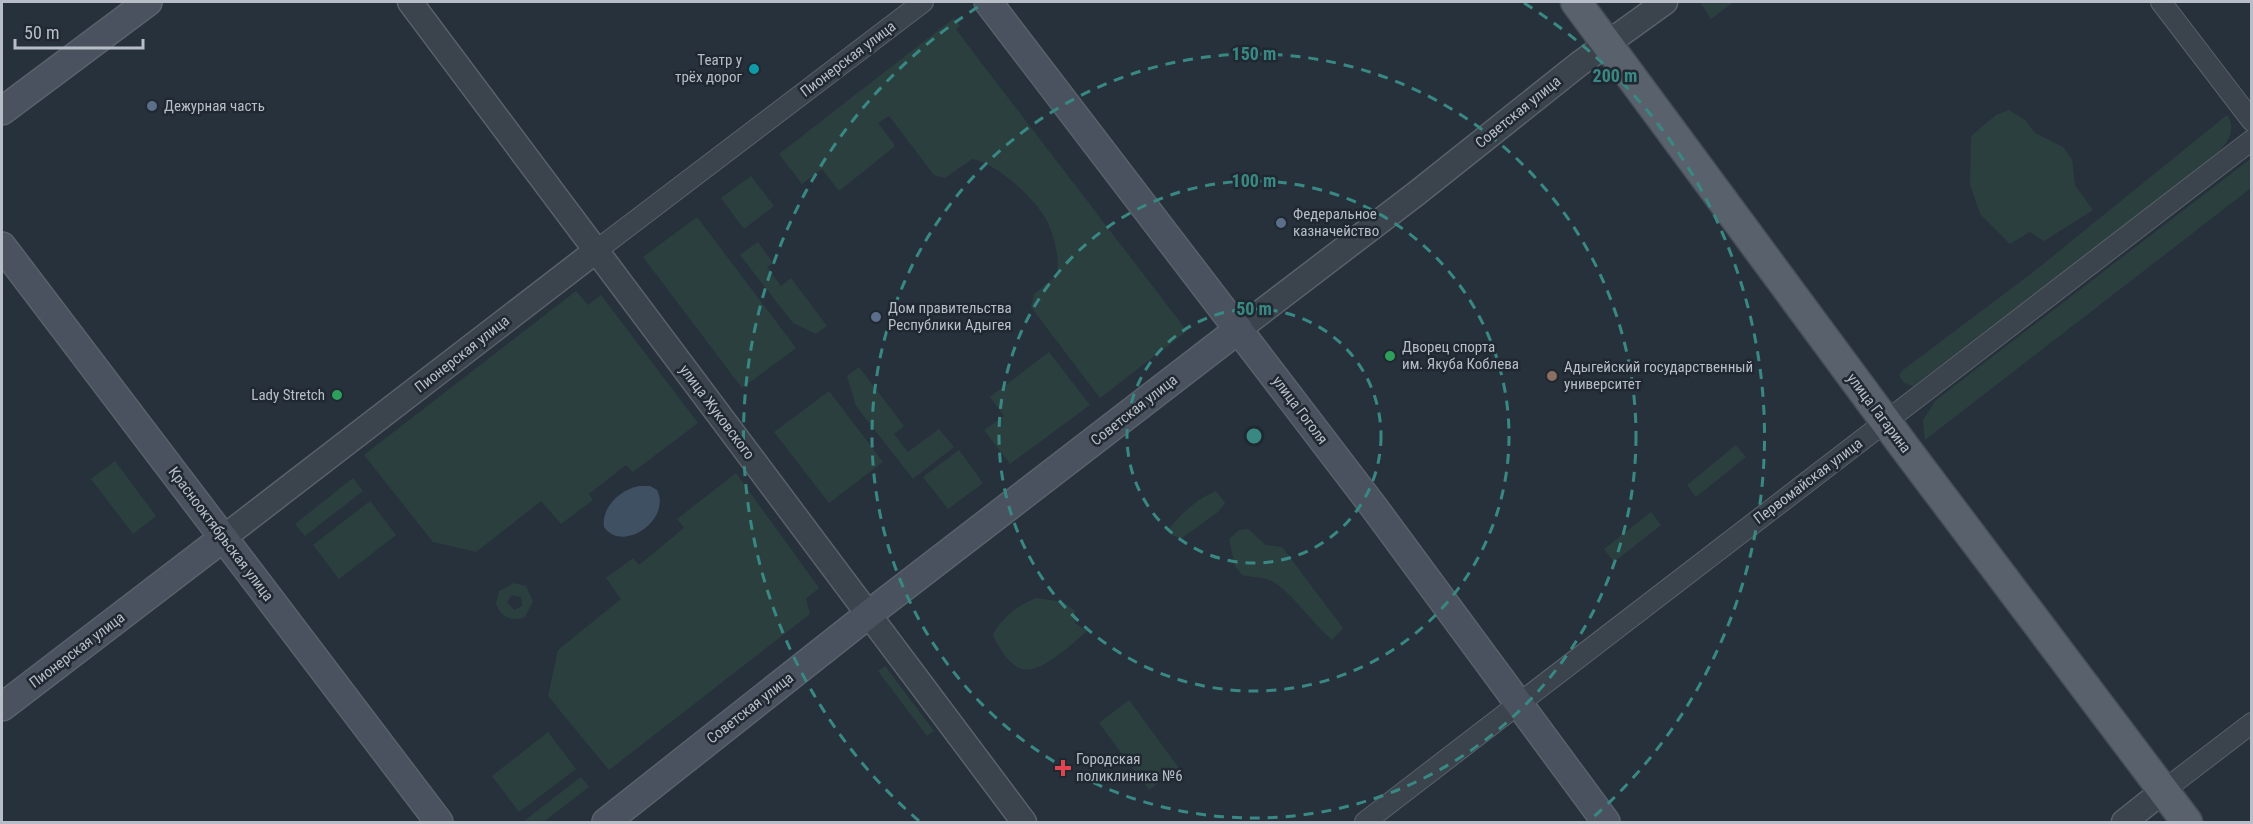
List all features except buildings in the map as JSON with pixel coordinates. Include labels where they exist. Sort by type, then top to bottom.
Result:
[{"type":"main road","points":[[2,111],[148,2]]},
{"type":"main road","name":"улица Гоголя","points":[[988,2],[1239,329],[1606,822]]},
{"type":"main road","name":"улица Гагарина","points":[[1576,2],[1886,422],[2187,822]]},
{"type":"main road","name":"Краснооктябрьская улица","points":[[2,246],[439,822]]},
{"type":"main road","name":"Советская улица","points":[[606,822],[869,614],[1239,329]]},
{"type":"main road","name":"Пионерская улица","points":[[2,707],[223,538]]},
{"type":"street","name":"улица Жуковского","points":[[410,2],[1024,822]]},
{"type":"street","name":"Пионерская улица","points":[[223,538],[923,2]]},
{"type":"street","name":"Советская улица","points":[[1239,329],[1418,193],[1606,43],[1665,2]]},
{"type":"street","points":[[2161,2],[2252,121]]},
{"type":"street","name":"Первомайская улица","points":[[1365,822],[2252,140]]},
{"type":"street","points":[[2124,822],[2252,723]]},
{"type":"shaded area","points":[[1700,2],[1734,2],[1711,19]]},
{"type":"shaded area","points":[[954,18],[960,26],[956,29],[973,52],[1187,331],[1100,398],[1031,307],[1034,294],[1057,275],[1056,250],[1049,225],[1037,205],[1005,175],[993,167],[972,159],[945,178],[934,175],[889,116],[878,123],[894,147],[839,191],[822,169],[802,184],[779,154]]},
{"type":"shaded area","points":[[2009,110],[2025,120],[2035,133],[2063,147],[2072,159],[2075,185],[2093,210],[2044,241],[2030,232],[2010,244],[1980,214],[1970,184],[1971,136],[1996,115]]},
{"type":"shaded area","points":[[2227,115],[2231,127],[2228,139],[2212,159],[1913,386],[1904,383],[1899,375],[1903,370],[2032,273]]},
{"type":"shaded area","points":[[2251,160],[2251,188],[1925,440],[1923,420],[1936,400]]},
{"type":"shaded area","points":[[751,176],[774,206],[744,229],[721,198]]},
{"type":"shaded area","points":[[697,217],[796,348],[742,388],[643,257]]},
{"type":"shaded area","points":[[758,242],[773,263],[767,267],[781,286],[791,278],[827,326],[816,334],[793,323],[740,255]]},
{"type":"shaded area","points":[[576,291],[588,305],[601,295],[698,423],[633,472],[626,465],[589,494],[593,500],[561,524],[541,501],[476,552],[433,542],[364,455]]},
{"type":"shaded area","points":[[1049,352],[1090,405],[1010,464],[984,430],[1004,416],[990,397]]},
{"type":"shaded area","points":[[859,367],[904,426],[894,434],[908,452],[939,429],[954,447],[913,479],[856,406],[847,376]]},
{"type":"shaded area","points":[[829,391],[883,462],[829,503],[774,432]]},
{"type":"shaded area","points":[[1736,445],[1746,457],[1696,497],[1687,485]]},
{"type":"shaded area","points":[[959,450],[983,483],[948,509],[923,477]]},
{"type":"shaded area","points":[[115,461],[156,516],[133,534],[91,479]]},
{"type":"shaded area","points":[[736,473],[819,588],[806,599],[810,614],[609,770],[548,696],[558,650],[621,599],[606,578],[633,558],[639,565],[684,528],[677,519]]},
{"type":"shaded area","points":[[353,478],[363,491],[305,536],[295,524]]},
{"type":"shaded area","points":[[1216,491],[1225,503],[1218,512],[1182,538],[1173,536],[1169,529],[1179,518],[1196,502]]},
{"type":"shaded area","points":[[370,501],[396,535],[339,579],[313,545]]},
{"type":"shaded area","points":[[1651,512],[1661,525],[1614,562],[1604,549]]},
{"type":"shaded area","points":[[1248,529],[1266,545],[1282,547],[1343,628],[1332,640],[1277,584],[1267,579],[1242,575],[1235,566],[1229,539],[1239,530]]},
{"type":"shaded area","points":[[514,583],[526,586],[533,601],[525,617],[515,619],[500,612],[496,603],[499,591]],"holes":[[[512,595],[521,597],[522,606],[514,610],[507,602]]]},
{"type":"shaded area","points":[[1036,598],[1064,602],[1075,611],[1075,623],[1087,631],[1045,664],[1027,670],[1010,662],[993,635],[1011,613]]},
{"type":"shaded area","points":[[885,666],[934,731],[927,736],[878,671]]},
{"type":"shaded area","points":[[1129,700],[1179,768],[1149,790],[1099,723]]},
{"type":"shaded area","points":[[548,732],[576,769],[519,812],[492,776]]},
{"type":"shaded area","points":[[581,777],[589,787],[543,822],[525,820]]},
{"type":"water","points":[[639,486],[650,486],[657,490],[660,501],[658,512],[652,522],[633,535],[622,537],[612,534],[604,527],[609,506],[619,495]]},
{"type":"place","name":"Театр у трёх дорог","points":[[754,69]]},
{"type":"place","name":"Дежурная часть","points":[[152,106]]},
{"type":"place","name":"Федеральное казначейство","points":[[1281,223]]},
{"type":"place","name":"Дом правительства Республики Адыгея","points":[[876,317]]},
{"type":"place","name":"Дворец спорта им. Якуба Коблева","points":[[1390,356]]},
{"type":"place","name":"Адыгейский государственный университет","points":[[1552,376]]},
{"type":"place","name":"Lady Stretch","points":[[337,395]]},
{"type":"place","name":"Городская поликлиника №6","points":[[1063,768]]}]
